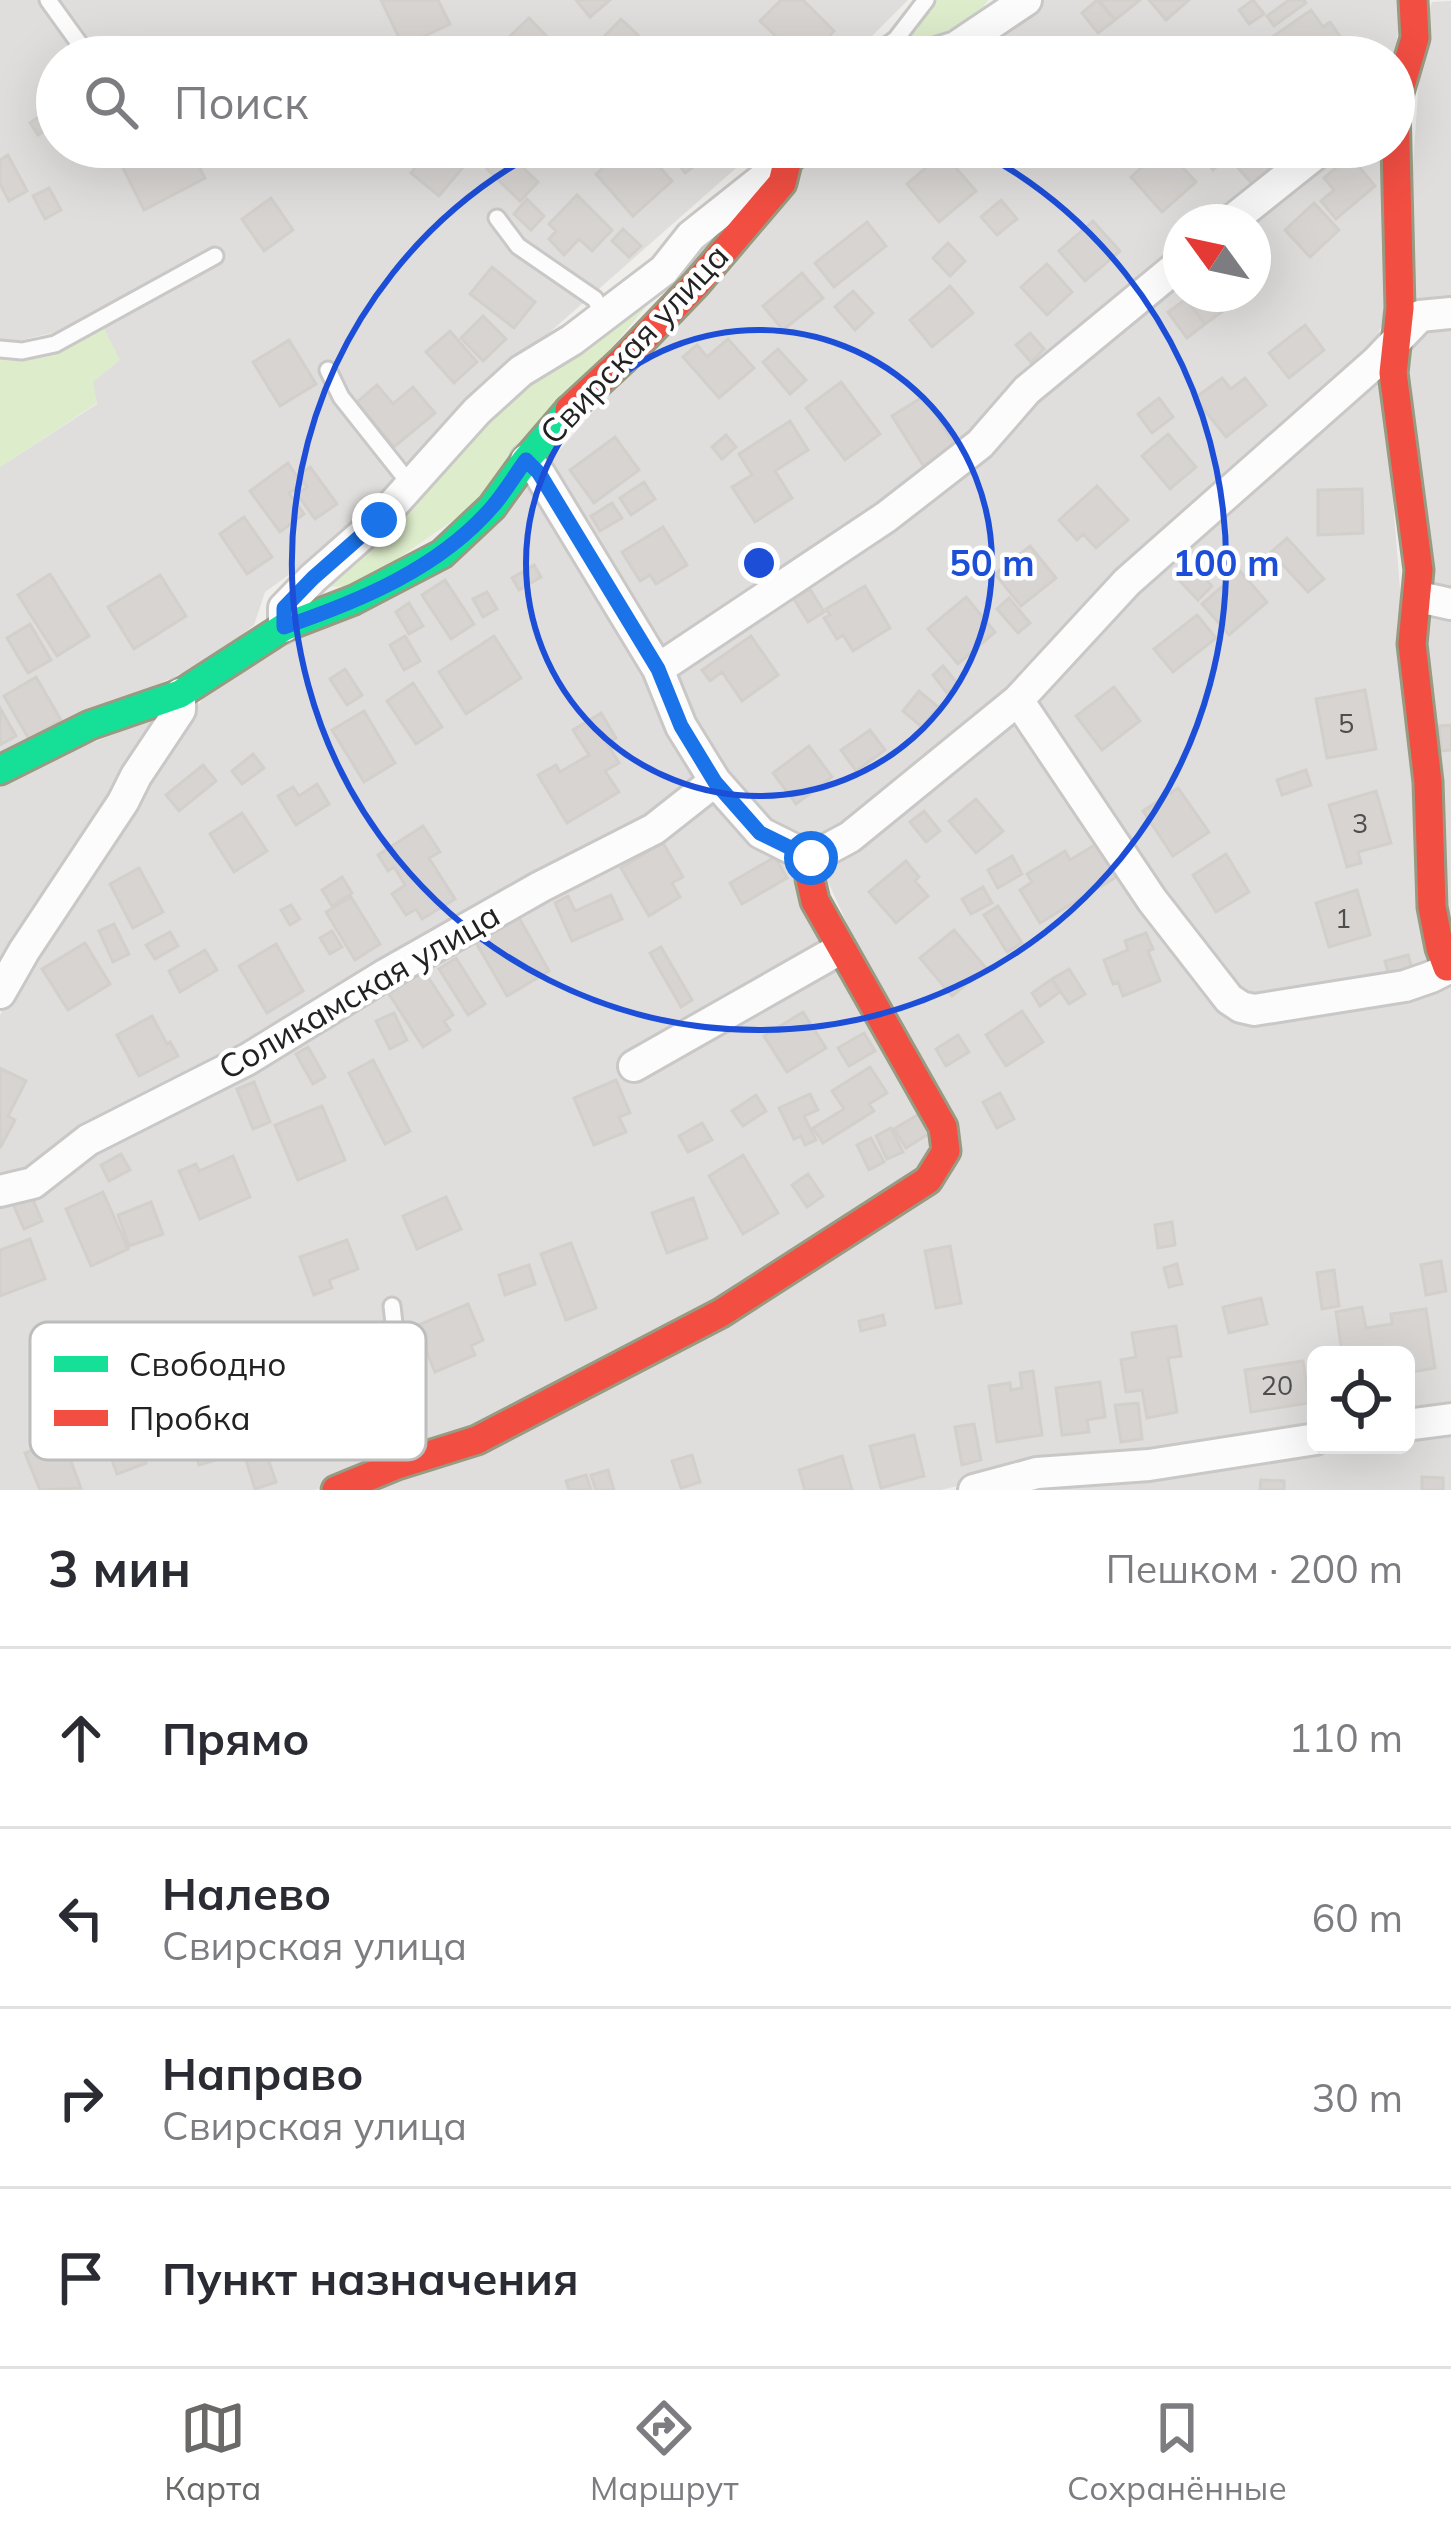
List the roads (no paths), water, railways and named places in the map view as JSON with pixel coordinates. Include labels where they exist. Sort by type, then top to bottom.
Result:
[{"type":"street","points":[[972,36],[1025,0]]},
{"type":"street","points":[[1413,0],[1415,36]]},
{"type":"street","name":"Свирская улица","points":[[284,627],[284,608],[379,520],[478,411],[521,371],[572,340],[664,270],[691,236],[774,168]]},
{"type":"street","name":"Свирская улица","points":[[0,770],[90,725],[180,694],[284,627],[371,592],[442,554],[492,507],[563,416],[696,284],[782,183],[788,168]]},
{"type":"street","points":[[1253,204],[1298,168]]},
{"type":"street","points":[[1018,700],[1152,900],[1229,999],[1241,1007],[1254,1010],[1405,986],[1449,967],[1438,947],[1429,873],[1429,796],[1412,641],[1419,571],[1393,374],[1398,340],[1397,168]]},
{"type":"street","points":[[658,669],[886,517],[980,444],[1027,390],[1163,278]]},
{"type":"street","points":[[811,858],[850,837],[1018,700],[1126,582],[1420,316],[1451,313]]},
{"type":"street","points":[[526,460],[539,473],[658,669],[681,726],[715,782],[760,833],[811,858]]},
{"type":"street","points":[[1419,597],[1451,604]]},
{"type":"street","points":[[0,993],[180,710],[180,694]]},
{"type":"street","name":"Соликамская улица","points":[[0,1191],[33,1183],[88,1140],[248,1059],[540,886],[654,829],[715,782]]},
{"type":"street","points":[[426,1456],[477,1440],[721,1313],[928,1180],[946,1151],[943,1127],[815,901],[811,858]]},
{"type":"street","points":[[634,1066],[840,949]]},
{"type":"street","points":[[1415,1424],[1451,1419]]},
{"type":"street","points":[[974,1490],[1307,1440]]},
{"type":"street","points":[[336,1490],[413,1460]]},
{"type":"lane","points":[[48,0],[74,36]]},
{"type":"lane","points":[[898,36],[926,0]]},
{"type":"lane","points":[[497,218],[518,245],[595,299],[603,314]]},
{"type":"lane","points":[[0,349],[22,351],[56,344],[215,256]]},
{"type":"lane","points":[[328,370],[341,397],[410,484]]},
{"type":"lane","points":[[392,1306],[394,1322]]},
{"type":"lane","points":[[397,1465],[399,1460]]}]
